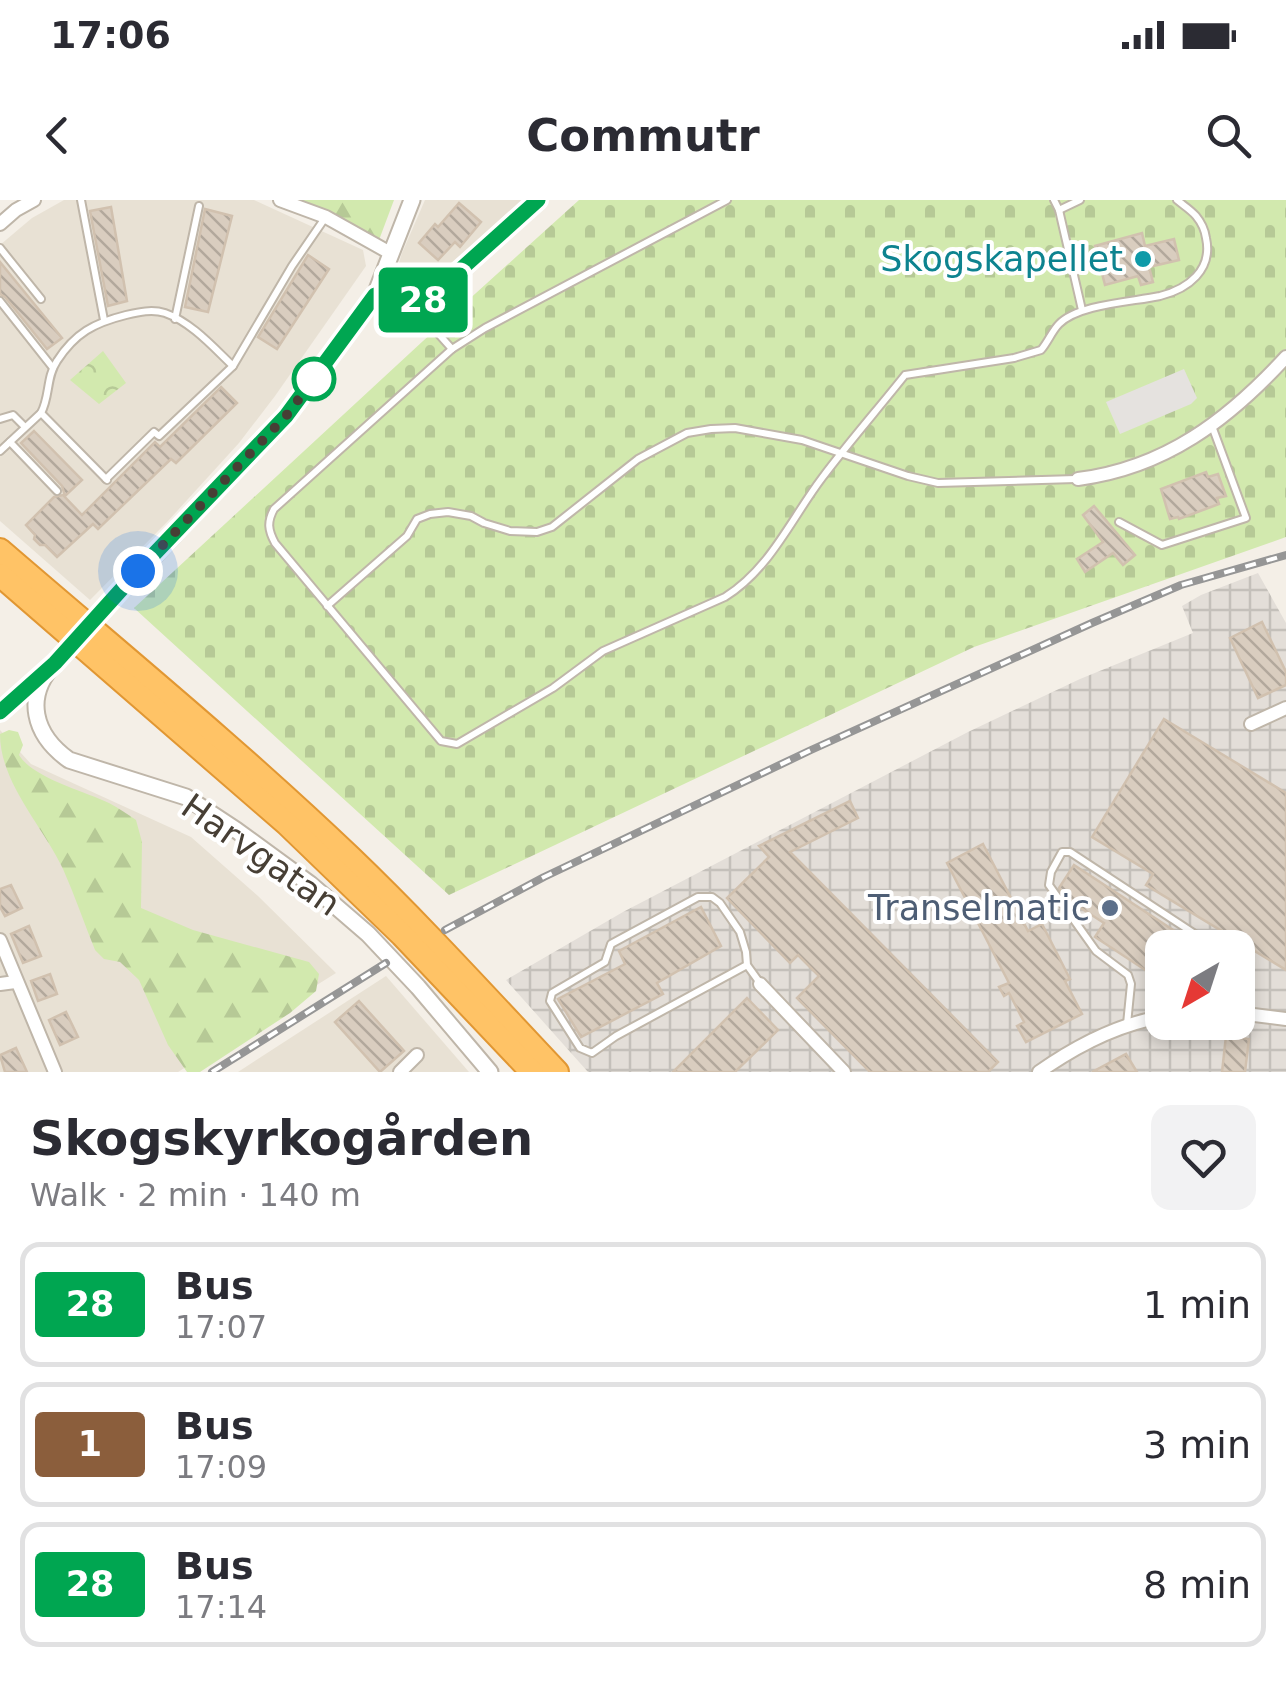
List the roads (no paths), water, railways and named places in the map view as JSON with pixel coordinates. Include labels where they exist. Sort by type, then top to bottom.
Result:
[{"type":"highway","points":[[0,550],[248,763],[348,856],[557,1072]]},
{"type":"highway","points":[[0,575],[287,824],[402,935],[532,1072]]},
{"type":"street","points":[[0,224],[34,200]]},
{"type":"street","points":[[280,200],[326,218],[392,254]]},
{"type":"street","points":[[100,614],[286,416],[375,295],[412,200]]},
{"type":"street","points":[[375,295],[412,306],[430,297],[538,200]]},
{"type":"street","points":[[1078,478],[1104,476],[1136,466],[1190,441],[1286,357]]},
{"type":"street","points":[[0,712],[50,668]]},
{"type":"street","name":"Harvgatan","points":[[50,668],[36,697],[37,718],[54,750],[69,760],[186,797],[310,884],[380,948],[490,1072]]},
{"type":"street","points":[[1251,724],[1286,708]]},
{"type":"street","points":[[0,940],[55,1072]]},
{"type":"street","points":[[0,984],[16,982]]},
{"type":"street","points":[[760,984],[844,1072]]},
{"type":"street","points":[[1255,1015],[1286,1019]]},
{"type":"street","points":[[1039,1072],[1090,1042],[1145,1021]]},
{"type":"street","points":[[400,1072],[417,1056]]},
{"type":"lane","points":[[81,200],[104,320]]},
{"type":"lane","points":[[726,200],[485,328],[452,350],[274,509],[268,519],[275,543],[442,741],[457,744],[554,688],[603,651],[742,587],[760,570],[822,478],[906,375],[1041,350],[1056,326],[1082,310],[1172,293],[1191,281],[1201,271],[1208,254],[1203,226],[1176,200]]},
{"type":"lane","points":[[1054,200],[1082,310]]},
{"type":"lane","points":[[1059,210],[1080,200]]},
{"type":"lane","points":[[176,319],[199,206]]},
{"type":"lane","points":[[41,413],[107,480],[154,432],[159,436],[232,366],[326,218]]},
{"type":"lane","points":[[0,248],[41,299]]},
{"type":"lane","points":[[0,301],[53,368]]},
{"type":"lane","points":[[419,302],[452,350]]},
{"type":"lane","points":[[0,452],[45,407],[53,368],[70,344],[104,320],[160,312],[211,344],[232,366]]},
{"type":"lane","points":[[0,419],[13,415],[25,428]]},
{"type":"lane","points":[[1119,522],[1162,545],[1246,518],[1212,424]]},
{"type":"lane","points":[[327,606],[407,536],[417,519],[448,512],[510,531],[536,532],[552,527],[638,460],[687,433],[711,428],[735,428],[802,440],[938,483],[1078,478]]},
{"type":"lane","points":[[10,442],[57,491]]},
{"type":"lane","points":[[1127,1026],[1131,984],[1128,975],[1096,951],[1049,886],[1051,872],[1062,852],[1070,852],[1189,930]]},
{"type":"lane","points":[[747,965],[592,1053],[580,1048],[550,1002],[552,992],[605,962],[611,944],[698,898],[712,897],[720,903],[740,932],[747,965],[760,984]]},
{"type":"railway","points":[[445,930],[544,877],[811,750],[1092,623],[1181,585],[1286,555]]},
{"type":"railway","points":[[212,1072],[386,963]]},
{"type":"place","name":"Skogskapellet","points":[[1143,259]]},
{"type":"place","name":"Transelmatic","points":[[1110,908]]}]
